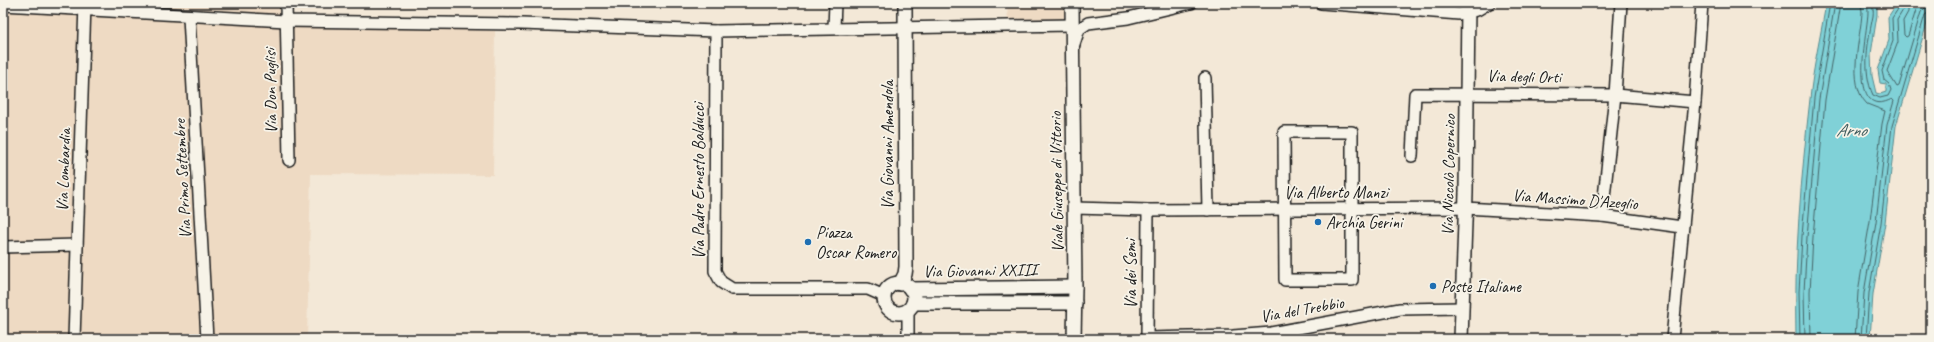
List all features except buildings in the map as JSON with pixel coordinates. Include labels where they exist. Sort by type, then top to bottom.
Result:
[{"type":"main road","name":"Via Giovanni Amendola","points":[[905,3],[905,286]]},
{"type":"main road","name":"Viale Giuseppe di Vittorio","points":[[1072,3],[1075,287],[1074,339]]},
{"type":"main road","name":"Via Niccolò Copernico","points":[[1461,339],[1468,93],[1468,8]]},
{"type":"main road","points":[[891,286],[905,286],[913,296],[907,308],[896,313],[888,309],[884,301],[884,296],[891,286]]},
{"type":"main road","name":"Via Giovanni XXIII","points":[[905,286],[1075,287]]},
{"type":"main road","name":"Via Giovanni XXIII","points":[[907,308],[1074,303]]},
{"type":"street","name":"Via Don Puglisi","points":[[286,3],[288,160]]},
{"type":"street","points":[[834,28],[835,3]]},
{"type":"street","points":[[1072,3],[1078,15],[1088,24]]},
{"type":"street","points":[[1073,47],[1079,29],[1088,24],[1128,18],[1190,3]]},
{"type":"street","points":[[1321,3],[1447,14],[1489,3]]},
{"type":"street","points":[[1602,216],[1615,95],[1621,3]]},
{"type":"street","points":[[1672,339],[1695,102],[1702,3]]},
{"type":"street","points":[[3,5],[85,7],[189,17],[286,21],[521,24],[716,31],[1072,25]]},
{"type":"street","name":"Via Lombardia","points":[[74,339],[85,7]]},
{"type":"street","name":"Via Primo Settembre","points":[[189,17],[206,339]]},
{"type":"street","name":"Via Padre Ernesto Balducci","points":[[716,31],[715,271],[721,282],[732,289],[868,289],[884,296]]},
{"type":"street","points":[[1205,78],[1208,210]]},
{"type":"street","name":"Via degli Orti","points":[[1412,156],[1415,94],[1468,93],[1615,95],[1695,102]]},
{"type":"street","points":[[1284,132],[1352,132],[1352,209],[1352,280],[1284,280],[1284,132]]},
{"type":"street","name":"Via Alberto Manzi","points":[[1074,208],[1148,210],[1465,208]]},
{"type":"street","name":"Via Massimo D'Azeglio","points":[[1465,208],[1602,216],[1682,227]]},
{"type":"street","name":"Via dei Semi","points":[[1147,338],[1148,210]]},
{"type":"street","points":[[3,247],[77,245]]},
{"type":"street","points":[[907,308],[908,339]]},
{"type":"street","name":"Via del Trebbio","points":[[1147,338],[1233,338],[1271,333],[1400,309],[1462,308]]},
{"type":"shaded area","points":[[3,3],[279,3],[280,21],[495,31],[493,175],[311,174],[307,339],[3,339]]},
{"type":"shaded area","points":[[1007,3],[1068,3],[1068,21],[1008,23]]},
{"type":"water","name":"Arno","points":[[1826,3],[1877,3],[1877,15],[1871,54],[1872,76],[1876,93],[1880,94],[1886,92],[1886,84],[1880,83],[1878,70],[1889,40],[1888,17],[1894,8],[1889,3],[1931,3],[1931,10],[1896,126],[1885,223],[1873,294],[1870,339],[1796,339],[1797,249],[1804,159],[1811,87]]},
{"type":"place","name":"Archia Gerini","points":[[1318,222]]},
{"type":"place","name":"Piazza Oscar Romero","points":[[808,242]]},
{"type":"place","name":"Poste Italiane","points":[[1433,286]]}]
